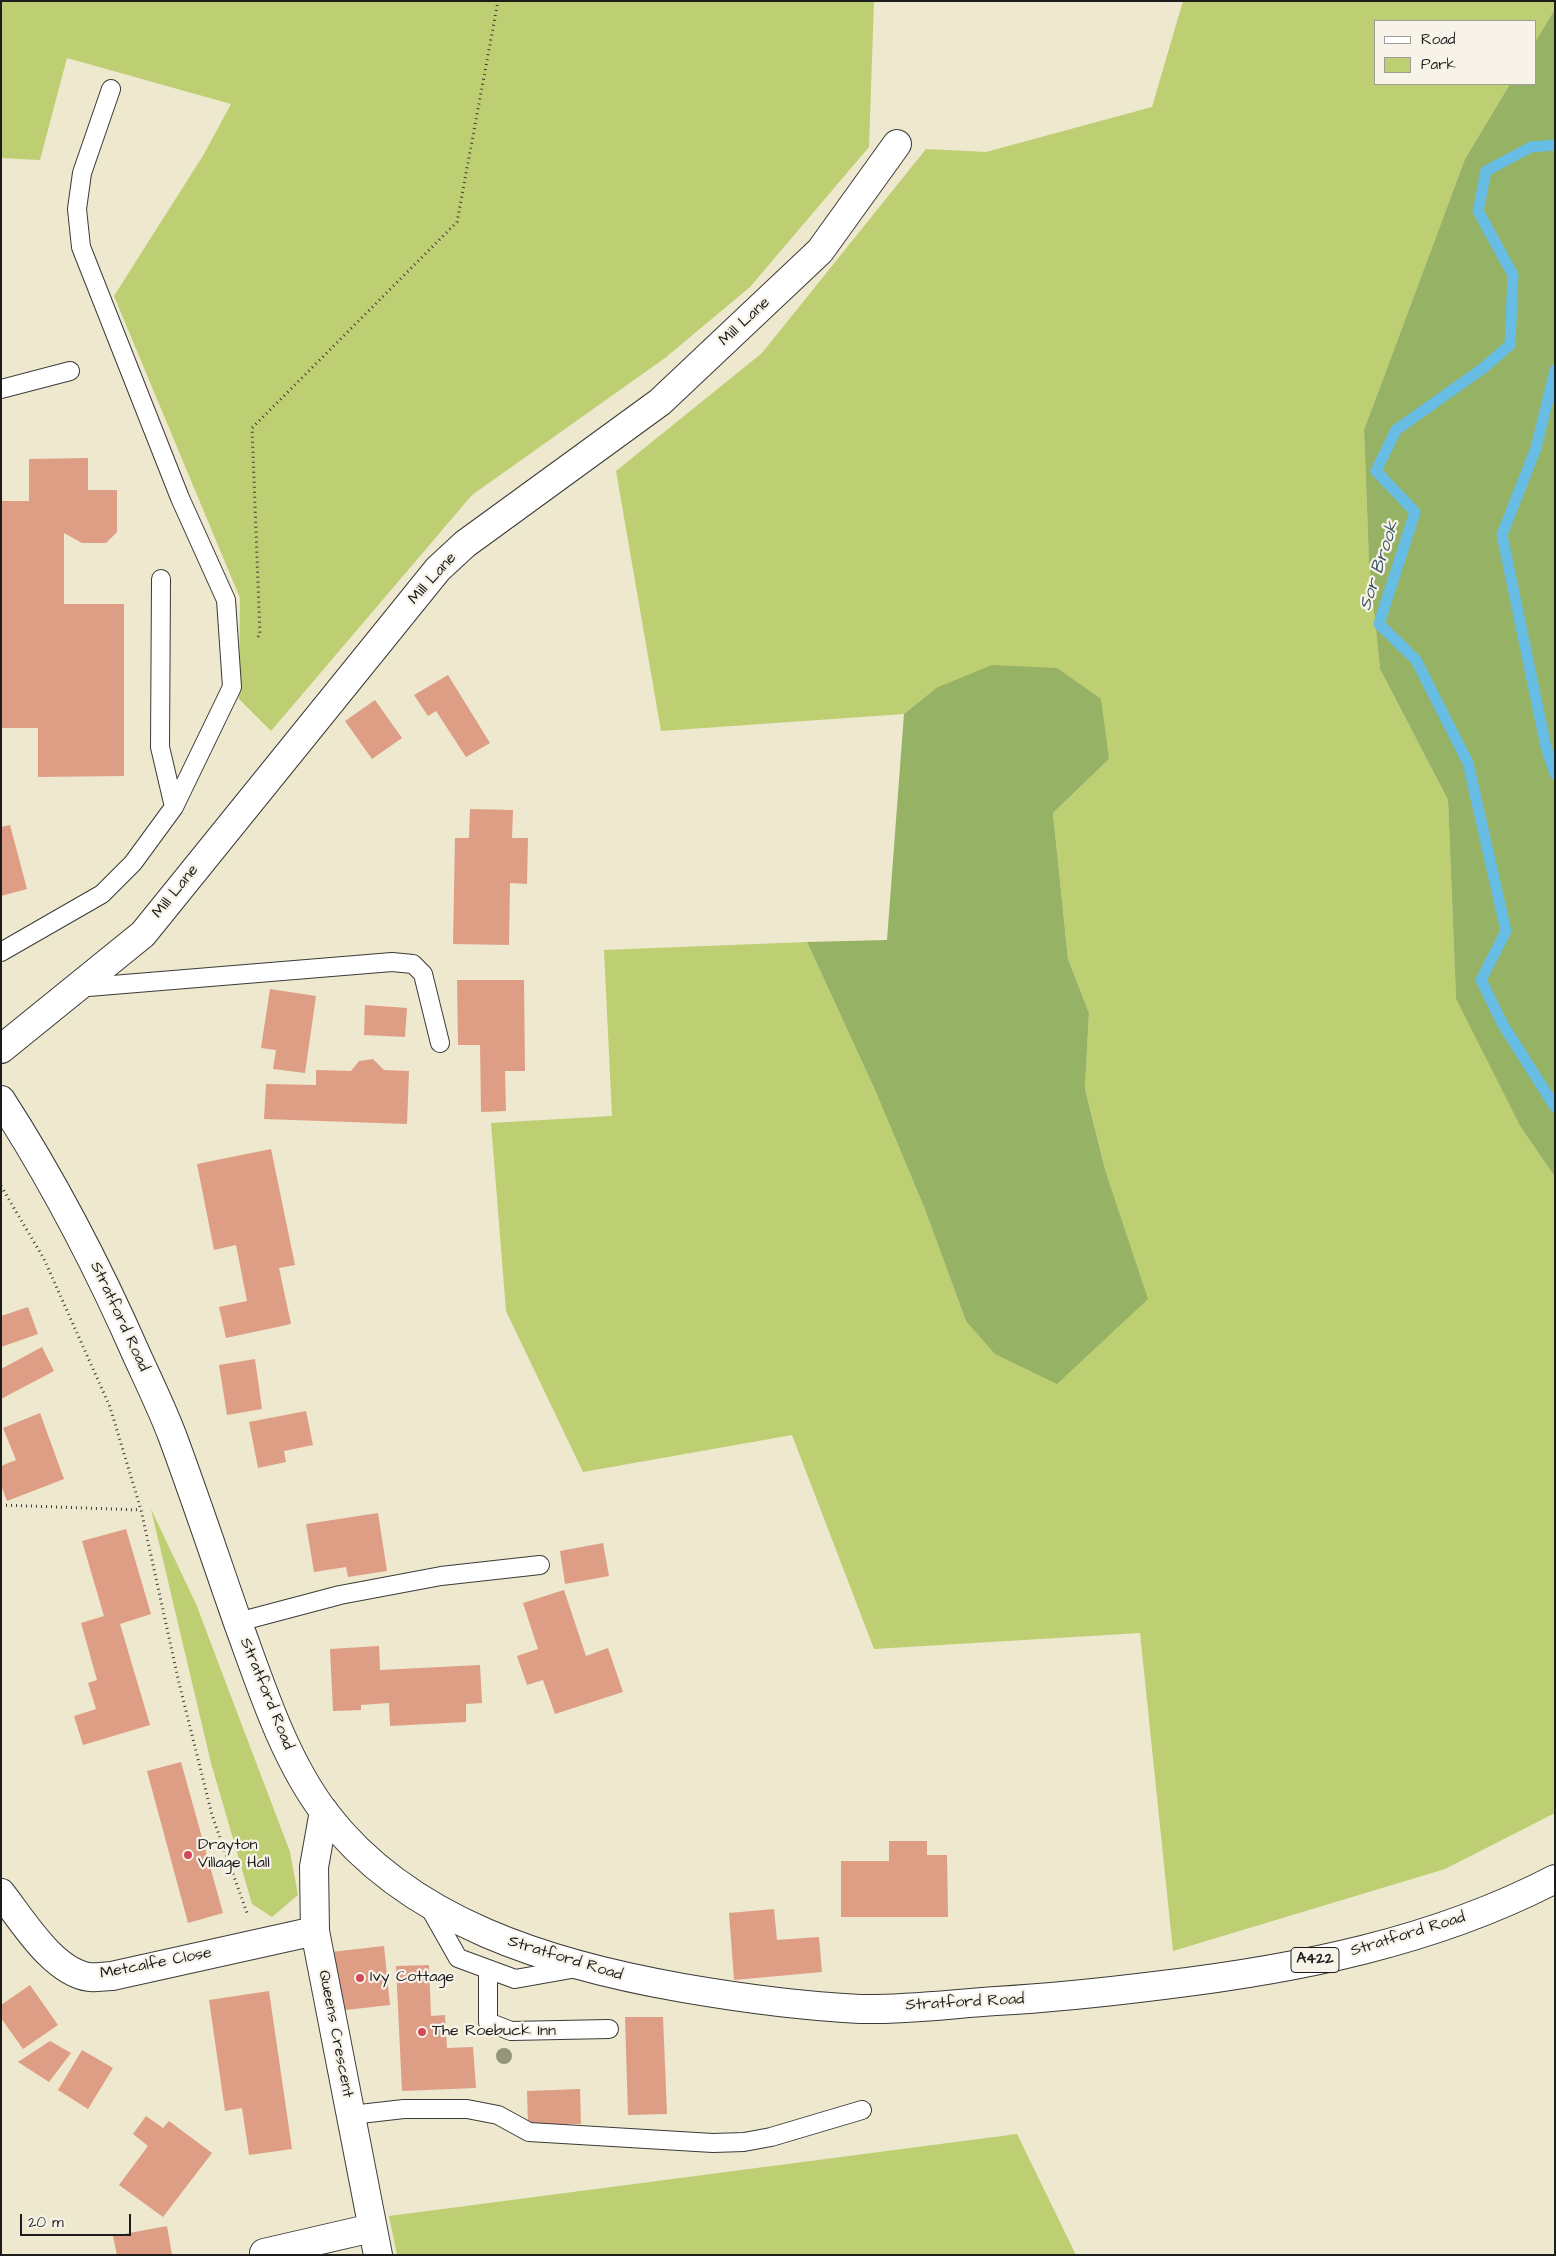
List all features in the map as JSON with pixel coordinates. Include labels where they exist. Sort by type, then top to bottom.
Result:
[{"type":"street","name":"Mill Lane","points":[[1,1050],[143,934],[438,569],[465,544],[660,402],[820,251],[897,144]]},
{"type":"street","name":"Stratford Road","points":[[1,1100],[39,1159],[107,1287],[170,1430],[254,1668],[289,1752],[324,1811],[369,1862],[426,1903],[510,1944],[620,1977],[747,1999],[863,2009],[1063,1998],[1242,1975],[1354,1952],[1440,1928],[1528,1893],[1555,1879]]},
{"type":"street","name":"Queens Crescent","points":[[324,1811],[314,1867],[315,1931],[378,2255]]},
{"type":"street","name":"Metcalfe Close","points":[[1,1893],[49,1954],[67,1969],[88,1977],[112,1976],[315,1931]]},
{"type":"street","points":[[264,2253],[372,2228]]},
{"type":"lane","points":[[1,952],[102,894],[133,863],[174,807],[232,687],[226,600],[180,498],[81,247],[77,210],[82,173],[111,89]]},
{"type":"lane","points":[[1,389],[70,371]]},
{"type":"lane","points":[[161,579],[160,746],[174,807]]},
{"type":"lane","points":[[76,988],[392,962],[413,964],[423,974],[440,1043]]},
{"type":"lane","points":[[238,1622],[367,1589],[441,1576],[540,1565]]},
{"type":"lane","points":[[426,1903],[458,1958],[488,1970],[515,1978],[584,1966]]},
{"type":"lane","points":[[488,1970],[488,2022],[511,2031],[609,2029]]},
{"type":"lane","points":[[351,2115],[404,2109],[467,2109],[498,2115],[529,2132],[713,2143],[744,2142],[771,2137],[862,2110]]},
{"type":"path","points":[[232,687],[260,634],[252,428],[457,222],[498,1]]},
{"type":"path","points":[[1,1186],[44,1259],[110,1407],[141,1510],[179,1683],[212,1815],[258,1943]]},
{"type":"path","points":[[1,1505],[141,1510]]},
{"type":"green space","points":[[1,1],[874,1],[869,147],[750,287],[665,358],[472,495],[271,731],[239,699],[240,598],[114,296],[204,154],[231,104],[67,58],[40,160],[1,158]]},
{"type":"green space","points":[[1183,1],[1555,1],[1555,9],[1536,40],[1536,20],[1374,20],[1374,85],[1509,85],[1465,159],[1364,430],[1369,563],[1380,669],[1448,800],[1456,999],[1520,1126],[1555,1177],[1555,1813],[1445,1869],[1173,1951],[1140,1633],[874,1649],[792,1435],[583,1472],[506,1311],[491,1123],[612,1116],[604,950],[807,942],[875,1090],[924,1207],[966,1321],[1106,1173],[1085,1089],[1089,1013],[1068,959],[1053,813],[1109,759],[936,688],[904,714],[661,731],[616,471],[762,353],[926,149],[986,152],[1152,107]]},
{"type":"green space","points":[[1555,9],[1555,1177],[1520,1126],[1456,999],[1448,800],[1380,669],[1369,563],[1364,430],[1465,159],[1509,85],[1536,85],[1536,40]]},
{"type":"green space","points":[[992,665],[1057,668],[1101,699],[1109,759],[1053,813],[1068,959],[1089,1013],[1085,1089],[1106,1173],[1148,1299],[1057,1384],[995,1354],[966,1321],[924,1207],[875,1090],[807,942],[887,940],[904,714],[936,688]]},
{"type":"green space","points":[[151,1509],[196,1604],[290,1852],[298,1895],[272,1917],[252,1904],[211,1763]]},
{"type":"green space","points":[[1017,2134],[1076,2255],[397,2255],[389,2216]]},
{"type":"building","points":[[88,458],[88,490],[117,490],[117,532],[106,543],[82,543],[64,533],[64,604],[124,604],[124,776],[38,777],[38,728],[1,728],[1,501],[29,501],[29,459]]},
{"type":"building","points":[[448,675],[490,743],[466,757],[436,711],[428,716],[414,695]]},
{"type":"building","points":[[375,700],[402,738],[372,759],[345,721]]},
{"type":"building","points":[[470,809],[513,810],[512,838],[528,838],[527,884],[510,883],[509,945],[453,944],[455,838],[469,838]]},
{"type":"building","points":[[10,825],[27,889],[1,896],[1,827]]},
{"type":"building","points":[[457,980],[524,980],[525,1071],[505,1071],[506,1111],[481,1112],[480,1045],[458,1045]]},
{"type":"building","points":[[270,989],[316,996],[305,1073],[273,1069],[276,1050],[261,1048]]},
{"type":"building","points":[[365,1005],[407,1008],[405,1037],[364,1035]]},
{"type":"building","points":[[373,1059],[384,1070],[409,1071],[407,1124],[264,1119],[266,1084],[316,1085],[316,1070],[351,1071],[359,1061]]},
{"type":"building","points":[[271,1149],[295,1265],[279,1268],[291,1324],[226,1338],[219,1307],[247,1301],[236,1245],[214,1250],[197,1164]]},
{"type":"building","points":[[28,1307],[38,1334],[1,1347],[1,1316]]},
{"type":"building","points":[[42,1347],[54,1371],[1,1399],[1,1369]]},
{"type":"building","points":[[255,1359],[262,1409],[227,1415],[219,1365]]},
{"type":"building","points":[[306,1411],[313,1445],[284,1451],[286,1462],[258,1468],[249,1422]]},
{"type":"building","points":[[40,1413],[64,1479],[7,1501],[1,1485],[1,1466],[16,1460],[3,1428]]},
{"type":"building","points":[[378,1513],[387,1571],[348,1577],[346,1567],[314,1572],[306,1524]]},
{"type":"building","points":[[126,1529],[151,1614],[120,1624],[150,1725],[83,1745],[74,1716],[96,1709],[88,1683],[97,1680],[81,1623],[104,1616],[82,1541]]},
{"type":"building","points":[[603,1543],[609,1576],[565,1584],[560,1551]]},
{"type":"building","points":[[564,1590],[586,1656],[608,1648],[623,1692],[555,1714],[543,1680],[527,1685],[517,1656],[538,1649],[523,1603]]},
{"type":"building","points":[[379,1646],[380,1670],[480,1665],[482,1703],[466,1704],[466,1722],[390,1726],[389,1703],[361,1705],[361,1710],[333,1711],[330,1649]]},
{"type":"building","name":"Drayton Village Hall","points":[[181,1762],[223,1913],[188,1923],[147,1771]]},
{"type":"building","points":[[889,1841],[927,1841],[927,1855],[947,1855],[948,1917],[841,1917],[841,1861],[889,1861]]},
{"type":"building","points":[[774,1909],[777,1940],[819,1937],[822,1972],[734,1980],[729,1913]]},
{"type":"building","name":"Ivy Cottage","points":[[384,1946],[390,2005],[337,2011],[331,1952]]},
{"type":"building","name":"The Roebuck Inn","points":[[429,1965],[431,2016],[445,2015],[447,2048],[473,2047],[476,2088],[402,2091],[396,1966]]},
{"type":"building","points":[[30,1985],[58,2025],[23,2049],[1,2018],[1,2005]]},
{"type":"building","points":[[269,1991],[292,2149],[249,2155],[242,2108],[225,2111],[209,2000]]},
{"type":"building","points":[[625,2017],[663,2017],[667,2114],[628,2115]]},
{"type":"building","points":[[50,2041],[71,2053],[49,2082],[18,2062]]},
{"type":"building","points":[[82,2050],[113,2068],[88,2109],[58,2090]]},
{"type":"building","points":[[580,2089],[581,2124],[528,2125],[527,2091]]},
{"type":"building","points":[[146,2116],[163,2128],[169,2121],[212,2153],[163,2217],[119,2185],[148,2146],[133,2134]]},
{"type":"building","points":[[167,2226],[172,2255],[117,2255],[113,2236]]},
{"type":"waterway","name":"Sor Brook","points":[[1555,145],[1531,147],[1486,171],[1478,211],[1513,275],[1510,345],[1482,369],[1396,430],[1376,471],[1415,512],[1379,624],[1416,660],[1468,763],[1506,931],[1481,980],[1502,1023],[1555,1107]]},
{"type":"waterway","name":"Sor Brook","points":[[1555,370],[1536,448],[1502,535],[1546,747],[1555,774]]},
{"type":"place","name":"Drayton Village Hall","points":[[188,1855]]},
{"type":"place","name":"Ivy Cottage","points":[[360,1978]]},
{"type":"place","name":"The Roebuck Inn","points":[[422,2032]]}]
